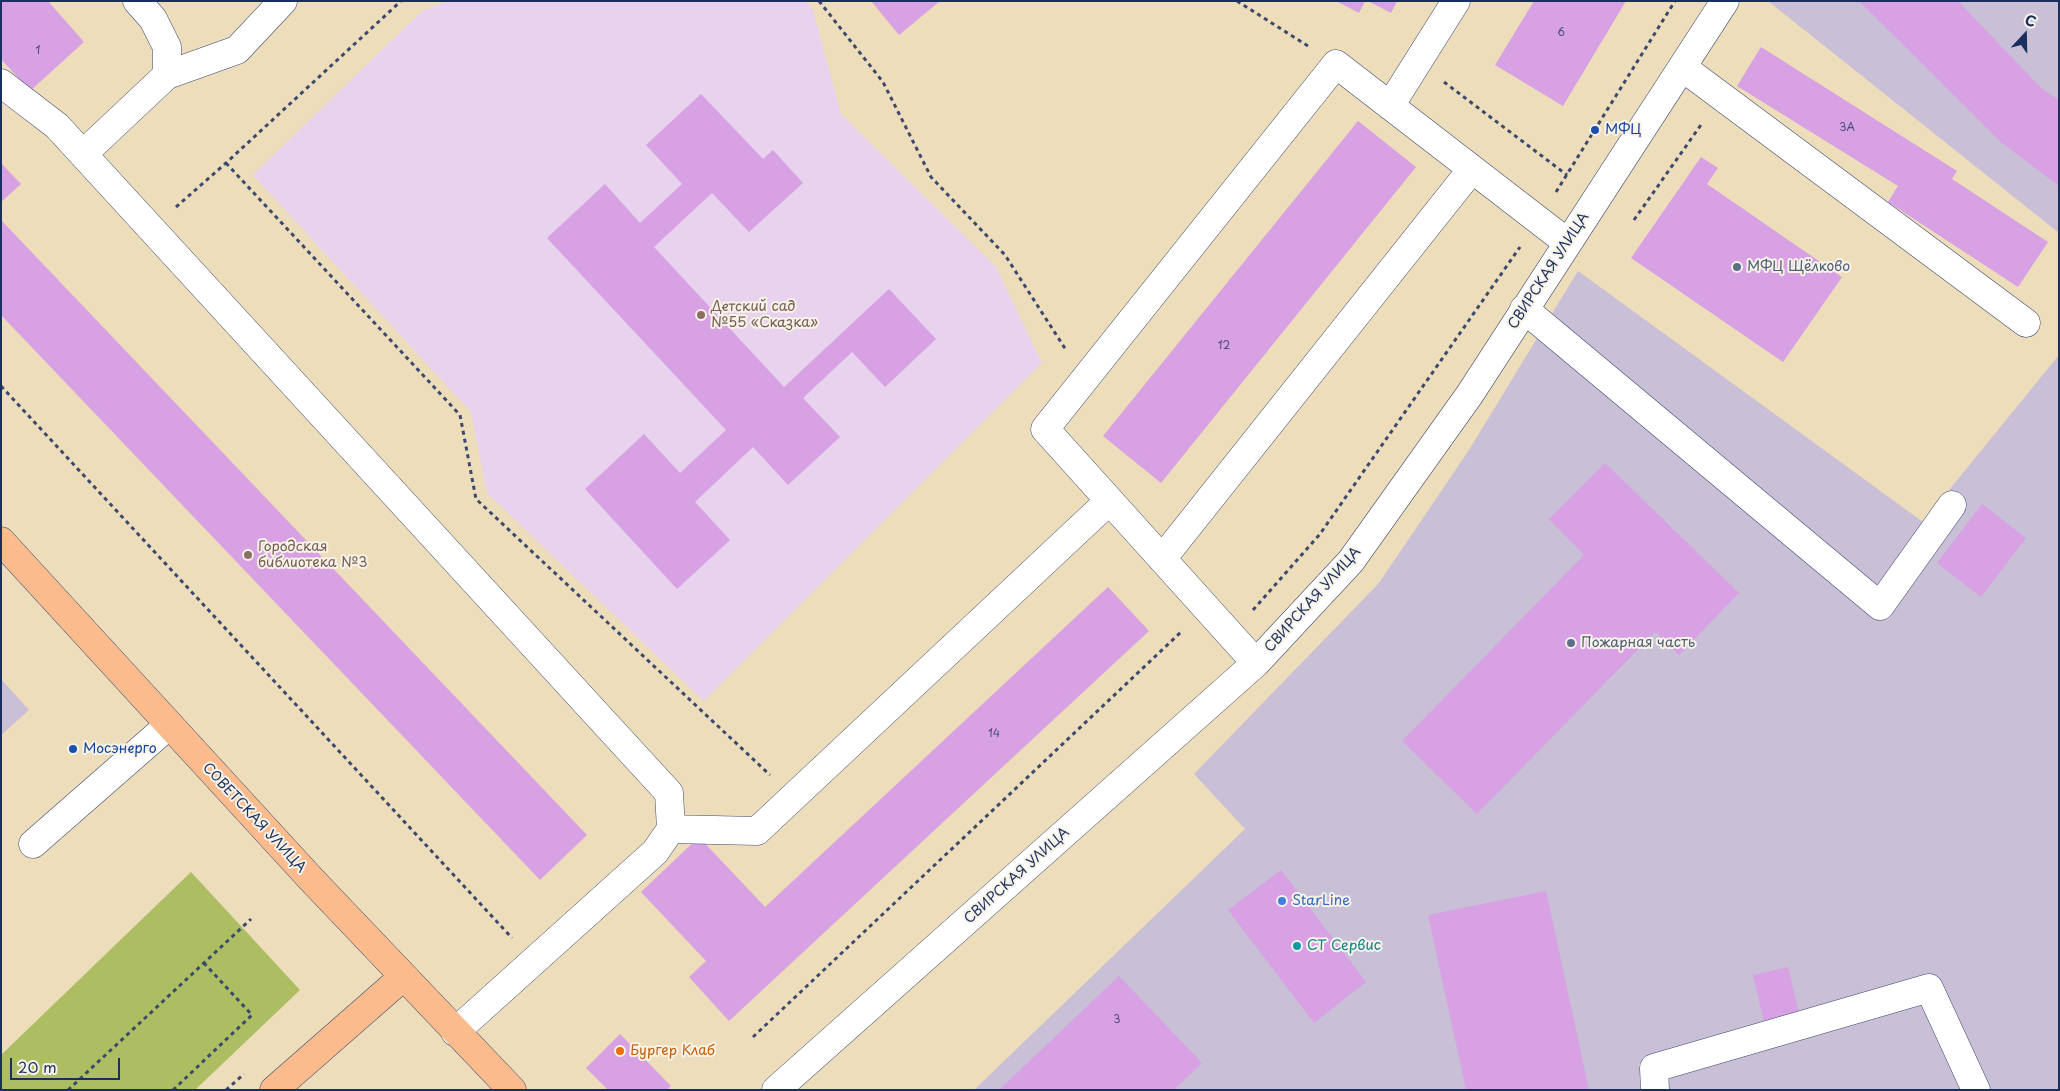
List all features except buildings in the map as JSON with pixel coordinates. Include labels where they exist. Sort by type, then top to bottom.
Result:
[{"type":"main road","name":"СОВЕТСКАЯ УЛИЦА","points":[[1,542],[403,977],[512,1090]]},
{"type":"main road","points":[[274,1090],[403,977]]},
{"type":"street","points":[[137,1],[152,19],[168,47],[167,75]]},
{"type":"street","points":[[83,154],[167,75],[237,50],[283,1]]},
{"type":"street","points":[[1390,106],[1456,1]]},
{"type":"street","name":"СВИРСКАЯ УЛИЦА","points":[[776,1090],[1256,663],[1351,561],[1470,394],[1725,1]]},
{"type":"street","points":[[1256,663],[1044,430],[1336,64],[1568,243]]},
{"type":"street","points":[[1682,67],[2026,323]]},
{"type":"street","points":[[1,83],[57,126],[669,793],[671,829],[655,852],[455,1032]]},
{"type":"street","points":[[1162,559],[1472,169]]},
{"type":"street","points":[[1524,309],[1880,606],[1952,505]]},
{"type":"street","points":[[671,829],[757,830],[1109,501]]},
{"type":"street","points":[[33,844],[169,725]]},
{"type":"street","points":[[1655,1090],[1654,1068],[1929,988],[1976,1090]]},
{"type":"path","points":[[151,229],[226,163],[401,1]]},
{"type":"path","points":[[819,1],[883,82],[931,177],[1005,255],[1084,378]]},
{"type":"path","points":[[1237,1],[1336,64]]},
{"type":"path","points":[[1230,635],[1320,534],[1538,221],[1675,1]]},
{"type":"path","points":[[1418,62],[1567,175]]},
{"type":"path","points":[[226,163],[460,415],[476,499],[793,797]]},
{"type":"path","points":[[1,386],[533,961]]},
{"type":"path","points":[[753,1038],[1206,608]]},
{"type":"path","points":[[68,1090],[251,919]]},
{"type":"path","points":[[173,1090],[252,1015],[203,962]]},
{"type":"shaded area","name":"Детский сад №55 «Сказка»","points":[[449,1],[806,1],[813,10],[841,114],[996,267],[1042,363],[704,701],[487,493],[471,412],[253,175],[422,11]]},
{"type":"shaded area","points":[[1768,1],[2059,1],[2059,233]]},
{"type":"shaded area","points":[[1578,271],[1923,522],[2059,355],[2059,1090],[974,1090],[1245,829],[1194,774],[1379,583],[1469,450]]},
{"type":"shaded area","points":[[1,679],[29,710],[1,735]]},
{"type":"green space","points":[[191,872],[300,990],[195,1090],[1,1090],[1,1055]]},
{"type":"place","name":"МФЦ","points":[[1595,130]]},
{"type":"place","name":"МФЦ Щёлково","points":[[1737,267]]},
{"type":"place","name":"Детский сад №55 «Сказка»","points":[[701,315]]},
{"type":"place","name":"Городская библиотека №3","points":[[248,555]]},
{"type":"place","name":"Пожарная часть","points":[[1571,643]]},
{"type":"place","name":"Мосэнерго","points":[[73,749]]},
{"type":"place","name":"StarLine","points":[[1282,901]]},
{"type":"place","name":"СТ Сервис","points":[[1297,946]]},
{"type":"place","name":"Бургер Клаб","points":[[620,1051]]}]
